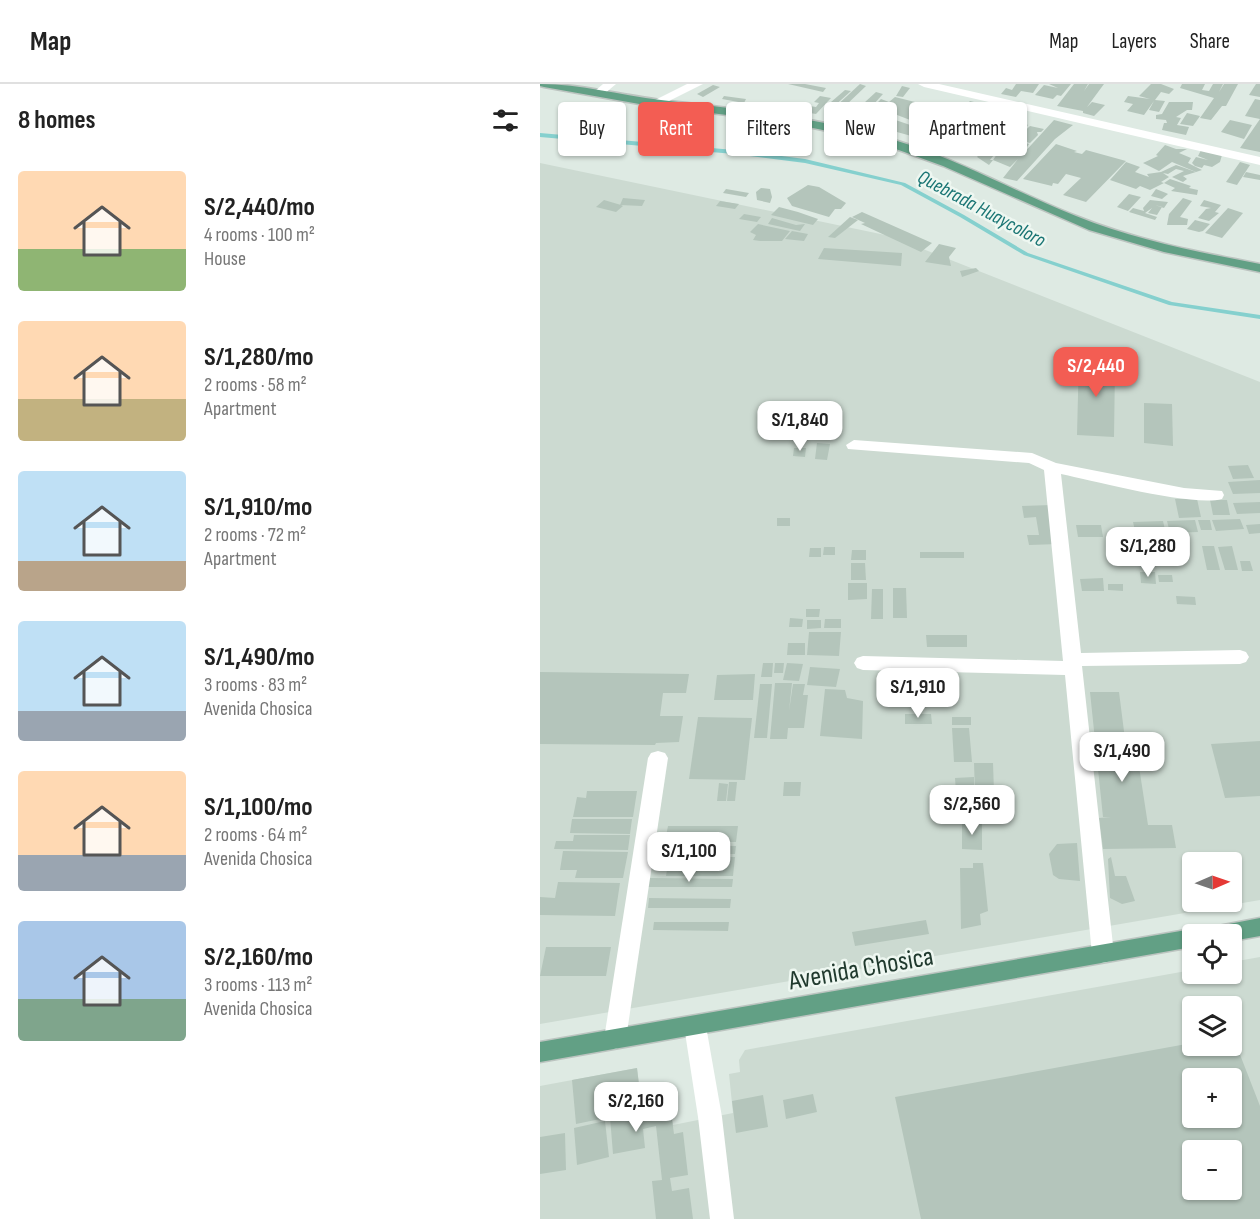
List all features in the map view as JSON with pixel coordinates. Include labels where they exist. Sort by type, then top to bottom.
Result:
[{"type":"main road","points":[[544,84],[657,102]]},
{"type":"main road","points":[[714,108],[780,116],[905,147],[952,165],[1073,220],[1208,258],[1260,268]]},
{"type":"main road","points":[[1242,930],[1260,927]]},
{"type":"main road","name":"Avenida Chosica","points":[[540,1053],[1182,940]]},
{"type":"street","points":[[599,93],[610,84]]},
{"type":"street","points":[[657,102],[697,84]]},
{"type":"street","points":[[924,84],[1260,160]]},
{"type":"street","points":[[854,445],[1032,458],[1052,467],[1184,493],[1216,495]]},
{"type":"street","points":[[1052,467],[1103,954]]},
{"type":"street","points":[[863,663],[1073,664],[1240,657]]},
{"type":"street","points":[[615,1040],[658,758]]},
{"type":"street","points":[[695,1026],[710,1117],[722,1219]]},
{"type":"shaded area","points":[[540,163],[890,236],[1260,382],[1260,900],[1242,903],[1242,852],[1182,852],[1182,912],[1190,912],[540,1024]]},
{"type":"shaded area","points":[[1260,957],[1260,1219],[540,1219],[540,1086],[637,1068],[643,1118],[671,1112],[673,1125],[733,1113],[729,1074],[740,1072],[739,1060],[745,1050],[1182,972],[1182,984],[1242,984],[1242,960]]},
{"type":"building","points":[[788,84],[805,84],[826,88],[823,92]]},
{"type":"building","points":[[860,84],[866,86],[849,102],[841,102]]},
{"type":"building","points":[[1016,84],[1039,84],[1033,93],[1021,91],[1016,97],[1001,94],[1006,88],[1012,90]]},
{"type":"building","points":[[1049,84],[1071,84],[1061,96],[1057,95],[1053,99],[1035,95],[1044,85],[1058,88]]},
{"type":"building","points":[[1074,84],[1088,84],[1084,91],[1089,84],[1104,84],[1087,107],[1092,102],[1105,105],[1094,116],[1083,113],[1083,111],[1057,106]]},
{"type":"building","points":[[1151,84],[1161,84],[1174,89],[1169,94],[1161,92],[1155,100],[1165,101],[1159,112],[1149,110],[1154,101],[1144,115],[1127,111],[1133,104],[1124,102],[1128,96],[1150,99],[1139,96]]},
{"type":"building","points":[[1182,84],[1205,84],[1202,90],[1209,91],[1213,84],[1223,84],[1219,92],[1224,84],[1238,84],[1226,106],[1222,106],[1211,120],[1200,118],[1214,98],[1180,88]]},
{"type":"building","points":[[1256,84],[1260,84],[1260,97],[1249,95]]},
{"type":"building","points":[[713,85],[720,87],[703,97],[697,94]]},
{"type":"building","points":[[902,86],[910,88],[903,97],[896,96]]},
{"type":"building","points":[[845,90],[851,91],[839,102],[831,102]]},
{"type":"building","points":[[876,92],[883,94],[876,102],[865,102]]},
{"type":"building","points":[[724,96],[746,99],[744,102],[738,102],[722,99]]},
{"type":"building","points":[[820,96],[831,98],[824,102],[824,105],[816,114],[812,113],[812,106],[816,107],[819,103],[814,102]]},
{"type":"building","points":[[895,97],[915,102],[909,102],[909,120],[897,115],[897,102],[889,102]]},
{"type":"building","points":[[1255,99],[1260,100],[1260,119],[1245,116]]},
{"type":"building","points":[[1169,102],[1193,102],[1192,110],[1187,110],[1176,117],[1181,118],[1177,125],[1189,127],[1186,135],[1162,130],[1164,123],[1167,123],[1166,120],[1156,119],[1156,115],[1162,114]]},
{"type":"building","points":[[1187,113],[1200,116],[1193,126],[1180,124]]},
{"type":"building","points":[[1260,119],[1260,152],[1240,148]]},
{"type":"building","points":[[1054,120],[1073,125],[1055,139],[1017,181],[1003,178],[1018,159],[1010,167],[993,160],[996,156],[1027,156],[1027,149]]},
{"type":"building","points":[[1230,120],[1252,125],[1244,139],[1221,132]]},
{"type":"building","points":[[897,121],[909,125],[909,135],[897,132]]},
{"type":"building","points":[[1030,126],[1044,129],[1037,132],[1038,135],[1030,143],[1027,142],[1027,129]]},
{"type":"building","points":[[1056,144],[1082,154],[1086,150],[1126,161],[1086,202],[1063,195],[1081,178],[1066,174],[1058,184],[1053,183],[1052,186],[1023,179]]},
{"type":"building","points":[[1165,145],[1176,149],[1187,149],[1179,153],[1191,158],[1188,163],[1202,170],[1196,172],[1172,162],[1159,171],[1143,163],[1158,156],[1156,155]]},
{"type":"building","points":[[1201,150],[1222,155],[1220,162],[1212,167],[1195,166],[1192,163],[1196,157],[1208,160],[1198,156]]},
{"type":"building","points":[[993,156],[990,160],[993,160],[989,165],[977,157]]},
{"type":"building","points":[[1126,162],[1140,167],[1135,172],[1149,177],[1147,174],[1161,172],[1176,165],[1196,172],[1183,176],[1187,179],[1183,182],[1172,177],[1184,171],[1176,169],[1168,174],[1163,173],[1169,177],[1161,182],[1164,183],[1150,190],[1140,186],[1136,189],[1110,180]]},
{"type":"building","points":[[1240,162],[1250,165],[1237,185],[1226,182]]},
{"type":"building","points":[[1246,172],[1260,175],[1260,180],[1243,177]]},
{"type":"building","points":[[1170,179],[1198,190],[1197,195],[1171,191],[1175,188],[1164,183]]},
{"type":"building","points":[[808,185],[819,187],[846,203],[841,209],[835,209],[829,217],[792,206],[787,198]]},
{"type":"building","points":[[761,188],[770,189],[772,197],[770,203],[757,200],[756,192]]},
{"type":"building","points":[[726,189],[749,193],[746,197],[723,193]]},
{"type":"building","points":[[1156,189],[1168,194],[1162,199],[1151,196]]},
{"type":"building","points":[[1129,194],[1141,197],[1128,211],[1117,207]]},
{"type":"building","points":[[623,198],[645,200],[642,206],[620,205]]},
{"type":"building","points":[[1183,198],[1192,201],[1180,217],[1188,219],[1187,225],[1167,225],[1169,214]]},
{"type":"building","points":[[604,200],[623,206],[616,212],[596,207]]},
{"type":"building","points":[[1150,200],[1168,202],[1157,215],[1148,213],[1152,208],[1145,213],[1157,217],[1155,220],[1129,212],[1133,208],[1144,211],[1143,208]]},
{"type":"building","points":[[1204,200],[1221,205],[1215,212],[1219,213],[1209,221],[1198,218],[1206,209],[1211,208],[1200,206]]},
{"type":"building","points":[[720,201],[739,204],[735,209],[716,206]]},
{"type":"building","points":[[779,207],[818,219],[813,225],[771,215]]},
{"type":"building","points":[[1228,208],[1243,213],[1222,238],[1205,233]]},
{"type":"building","points":[[862,212],[932,243],[921,252],[861,224],[865,223],[852,217]]},
{"type":"building","points":[[744,214],[761,217],[757,222],[739,219]]},
{"type":"building","points":[[850,217],[858,220],[835,238],[828,237]]},
{"type":"building","points":[[772,218],[796,225],[805,224],[800,231],[768,224]]},
{"type":"building","points":[[1195,220],[1210,224],[1199,232],[1187,229]]},
{"type":"building","points":[[758,224],[790,231],[782,241],[753,240],[756,235],[750,232]]},
{"type":"building","points":[[792,231],[808,234],[804,241],[785,239]]},
{"type":"building","points":[[939,244],[956,248],[949,257],[951,266],[925,262]]},
{"type":"building","points":[[824,248],[902,253],[901,266],[818,259]]},
{"type":"building","points":[[976,268],[979,271],[962,277],[960,271]]},
{"type":"building","points":[[1079,355],[1097,356],[1097,366],[1115,367],[1114,437],[1077,435]]},
{"type":"building","points":[[1144,403],[1172,404],[1173,446],[1144,443]]},
{"type":"building","points":[[817,443],[830,444],[827,460],[815,459]]},
{"type":"building","points":[[794,448],[806,448],[805,457],[793,456]]},
{"type":"building","points":[[1248,465],[1254,478],[1233,479],[1228,466]]},
{"type":"building","points":[[1260,480],[1260,493],[1233,494],[1228,482]]},
{"type":"building","points":[[1175,499],[1197,499],[1201,517],[1179,518]]},
{"type":"building","points":[[1210,500],[1227,500],[1230,515],[1213,515]]},
{"type":"building","points":[[1260,502],[1260,513],[1237,514],[1233,503]]},
{"type":"building","points":[[1051,505],[1059,544],[1029,545],[1027,535],[1039,535],[1036,517],[1024,518],[1022,506]]},
{"type":"building","points":[[777,518],[790,518],[790,526],[777,526]]},
{"type":"building","points":[[1240,519],[1244,529],[1216,531],[1212,520]]},
{"type":"building","points":[[1195,520],[1198,532],[1170,533],[1167,521]]},
{"type":"building","points":[[1198,520],[1210,520],[1212,530],[1201,530]]},
{"type":"building","points":[[1163,521],[1166,534],[1136,535],[1133,522]]},
{"type":"building","points":[[1260,524],[1260,533],[1249,534],[1246,525]]},
{"type":"building","points":[[1076,525],[1101,525],[1103,537],[1078,537]]},
{"type":"building","points":[[1202,546],[1214,546],[1220,570],[1207,570]]},
{"type":"building","points":[[1232,546],[1238,570],[1225,570],[1218,547]]},
{"type":"building","points":[[824,547],[835,547],[835,555],[823,555]]},
{"type":"building","points":[[810,548],[821,548],[821,557],[809,557]]},
{"type":"building","points":[[852,550],[866,550],[866,560],[851,560]]},
{"type":"building","points":[[920,552],[964,552],[964,558],[920,558]]},
{"type":"building","points":[[1240,561],[1250,561],[1253,571],[1242,571]]},
{"type":"building","points":[[851,563],[865,563],[866,580],[851,580]]},
{"type":"building","points":[[1140,572],[1155,572],[1156,584],[1141,583]]},
{"type":"building","points":[[1158,575],[1172,575],[1173,582],[1159,582]]},
{"type":"building","points":[[1103,578],[1104,591],[1082,591],[1080,579]]},
{"type":"building","points":[[848,583],[867,583],[867,599],[848,600]]},
{"type":"building","points":[[1108,584],[1123,584],[1123,591],[1108,590]]},
{"type":"building","points":[[893,588],[906,588],[907,618],[893,618]]},
{"type":"building","points":[[872,589],[883,589],[883,619],[871,619]]},
{"type":"building","points":[[1176,596],[1195,597],[1196,605],[1177,604]]},
{"type":"building","points":[[806,609],[820,609],[819,617],[806,617]]},
{"type":"building","points":[[790,618],[803,619],[802,627],[789,627]]},
{"type":"building","points":[[825,619],[841,619],[841,628],[824,628]]},
{"type":"building","points":[[807,620],[821,620],[821,628],[807,629]]},
{"type":"building","points":[[809,632],[841,632],[839,656],[807,655]]},
{"type":"building","points":[[926,635],[967,635],[967,647],[927,647]]},
{"type":"building","points":[[788,643],[805,643],[805,655],[787,655]]},
{"type":"building","points":[[763,663],[773,663],[772,677],[761,677]]},
{"type":"building","points":[[775,663],[784,663],[783,673],[774,673]]},
{"type":"building","points":[[787,663],[803,664],[799,681],[783,680]]},
{"type":"building","points":[[810,667],[840,669],[836,687],[807,685]]},
{"type":"building","points":[[540,672],[689,674],[686,693],[663,693],[660,716],[683,716],[679,742],[656,743],[655,745],[540,744]]},
{"type":"building","points":[[755,674],[753,700],[714,700],[717,675]]},
{"type":"building","points":[[775,683],[792,683],[789,711],[793,684],[805,684],[803,695],[808,695],[804,728],[788,728],[787,739],[770,739]]},
{"type":"building","points":[[760,684],[772,684],[767,738],[754,738]]},
{"type":"building","points":[[825,689],[845,690],[847,698],[863,701],[862,739],[820,736]]},
{"type":"building","points":[[1090,692],[1119,692],[1126,747],[1136,747],[1148,825],[1172,825],[1176,848],[1103,849],[1099,818],[1111,817],[1103,817]]},
{"type":"building","points":[[905,714],[931,714],[932,724],[905,724]]},
{"type":"building","points":[[698,717],[752,718],[745,780],[689,779]]},
{"type":"building","points":[[952,717],[971,717],[971,725],[952,725]]},
{"type":"building","points":[[952,728],[969,728],[972,762],[954,762]]},
{"type":"building","points":[[1260,741],[1260,796],[1225,798],[1211,744]]},
{"type":"building","points":[[974,763],[993,763],[994,792],[975,792]]},
{"type":"building","points":[[974,777],[974,791],[956,792],[955,778]]},
{"type":"building","points":[[729,782],[737,782],[735,801],[727,801]]},
{"type":"building","points":[[784,782],[801,782],[800,796],[783,796]]},
{"type":"building","points":[[719,783],[728,784],[726,801],[717,801]]},
{"type":"building","points":[[587,791],[637,791],[633,817],[573,817],[577,797],[586,798]]},
{"type":"building","points":[[572,819],[632,819],[630,834],[570,833]]},
{"type":"building","points":[[962,821],[982,822],[982,850],[962,849]]},
{"type":"building","points":[[668,826],[738,826],[736,842],[665,841]]},
{"type":"building","points":[[574,835],[630,835],[628,850],[554,849],[556,841],[573,841]]},
{"type":"building","points":[[1077,843],[1080,881],[1059,879],[1053,875],[1049,854],[1057,844]]},
{"type":"building","points":[[663,845],[736,846],[735,854],[662,854]]},
{"type":"building","points":[[563,851],[628,852],[623,878],[575,878],[577,870],[560,870]]},
{"type":"building","points":[[669,857],[735,857],[733,876],[666,876]]},
{"type":"building","points":[[1111,857],[1115,876],[1126,876],[1135,901],[1122,904],[1110,898],[1108,859]]},
{"type":"building","points":[[973,863],[983,863],[988,911],[980,914],[981,925],[961,929],[960,868],[973,868]]},
{"type":"building","points":[[648,878],[733,879],[732,887],[647,887]]},
{"type":"building","points":[[558,882],[620,883],[615,916],[540,915],[540,897],[555,898]]},
{"type":"building","points":[[649,898],[731,899],[730,908],[648,908]]},
{"type":"building","points":[[926,920],[929,934],[855,946],[852,932]]},
{"type":"building","points":[[654,922],[729,922],[728,931],[653,930]]},
{"type":"building","points":[[546,947],[611,947],[606,976],[540,976]]},
{"type":"building","points":[[1182,1045],[1182,1056],[1241,1056],[1260,1106],[1260,1219],[921,1219],[895,1097]]},
{"type":"building","points":[[637,1068],[643,1118],[671,1112],[674,1134],[683,1132],[688,1175],[670,1178],[672,1191],[689,1188],[693,1219],[656,1219],[652,1181],[662,1180],[656,1126],[643,1129],[645,1148],[613,1154],[610,1117],[576,1124],[572,1080]]},
{"type":"building","points":[[813,1094],[817,1112],[786,1119],[783,1100]]},
{"type":"building","points":[[763,1095],[768,1127],[736,1133],[732,1101]]},
{"type":"building","points":[[605,1121],[609,1157],[577,1165],[574,1128]]},
{"type":"building","points":[[565,1133],[566,1170],[540,1174],[540,1137]]},
{"type":"waterway","name":"Quebrada Huaycoloro","points":[[540,135],[734,152],[805,161],[903,184],[1026,254],[1171,304],[1260,317]]}]
